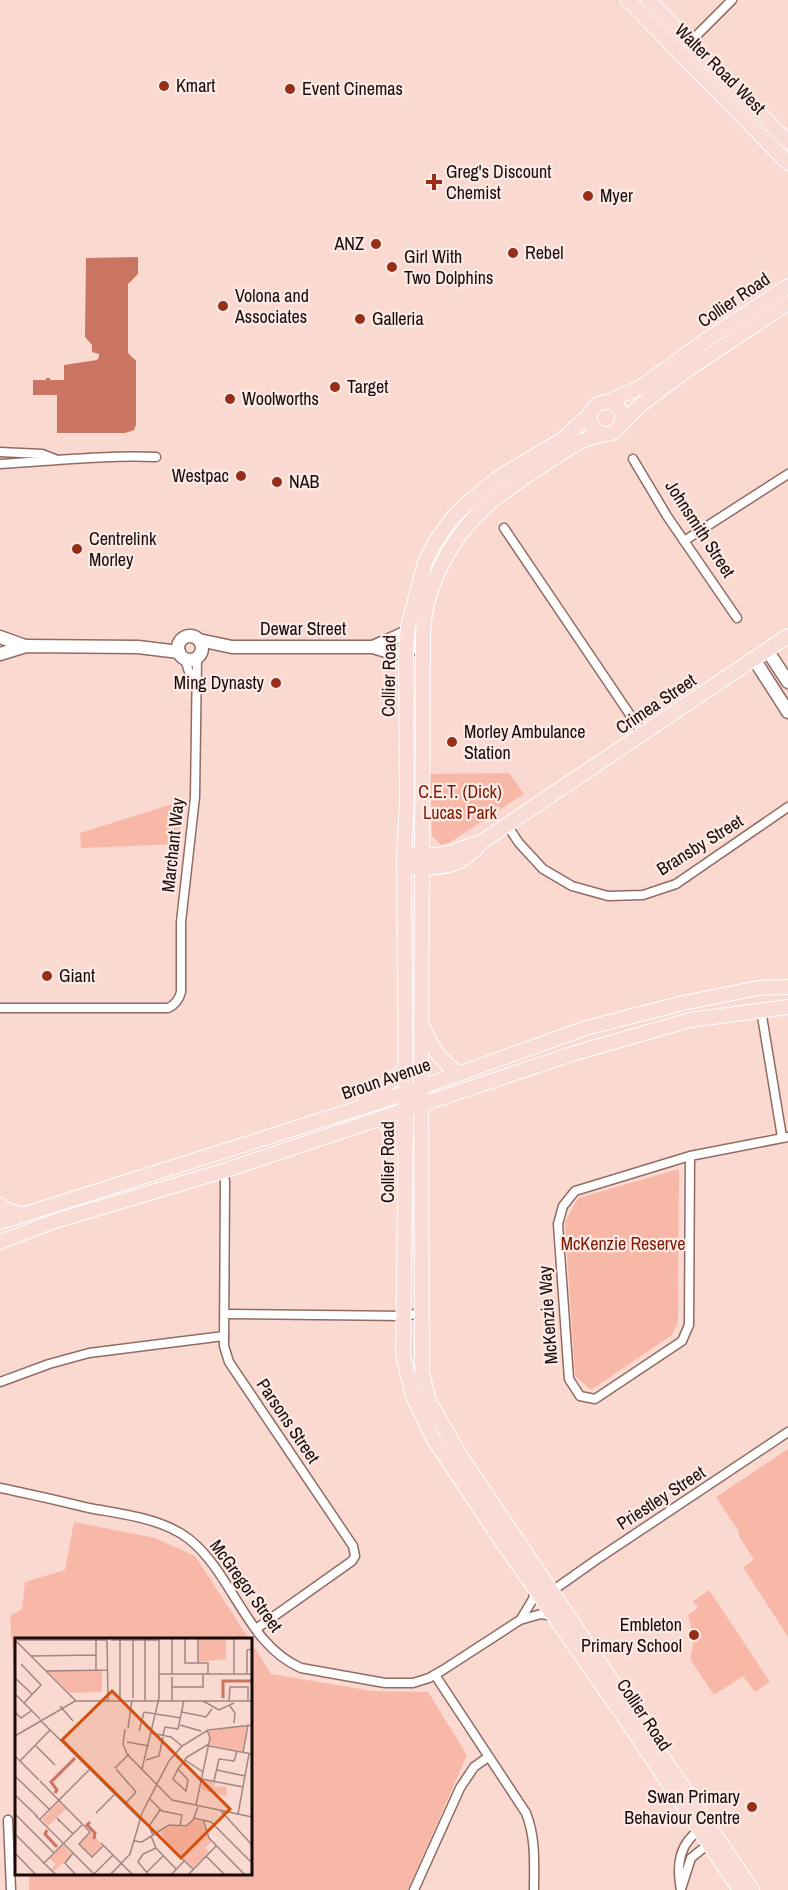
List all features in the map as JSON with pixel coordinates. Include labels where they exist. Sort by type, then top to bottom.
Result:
[{"type":"main road","name":"Walter Road West","points":[[628,0],[788,163]]},
{"type":"main road","name":"Walter Road West","points":[[648,0],[787,138]]},
{"type":"main road","name":"Collier Road","points":[[609,401],[641,387],[706,340],[788,286]]},
{"type":"main road","name":"Collier Road","points":[[622,424],[638,407],[678,377],[788,303]]},
{"type":"main road","points":[[609,401],[621,409],[622,424],[616,431],[605,434],[593,427],[591,413],[599,403],[609,401]]},
{"type":"main road","name":"Collier Road","points":[[591,413],[560,441],[501,476],[454,516],[436,541],[425,562],[416,591],[408,631],[406,652],[407,802],[404,862],[406,1152],[403,1355],[413,1396],[421,1415],[451,1466],[553,1616],[704,1827]]},
{"type":"main road","name":"Collier Road","points":[[605,434],[584,440],[561,453],[484,508],[473,520],[442,566],[429,599],[423,634],[420,1359],[429,1401],[460,1455],[552,1591],[704,1827],[740,1890]]},
{"type":"main road","name":"Crimea Street","points":[[404,862],[423,861],[451,865],[470,856],[483,841],[788,636]]},
{"type":"main road","name":"Broun Avenue","points":[[0,1222],[346,1113],[586,1028],[683,1003],[758,988],[788,987]]},
{"type":"main road","name":"Broun Avenue","points":[[0,1242],[55,1221],[223,1171],[575,1053],[690,1020],[788,1007]]},
{"type":"main road","points":[[421,1019],[438,1053],[446,1064],[459,1073]]},
{"type":"main road","points":[[346,1113],[375,1095],[405,1069]]},
{"type":"main road","points":[[377,1119],[393,1126],[406,1152]]},
{"type":"main road","points":[[0,1205],[7,1210],[22,1214]]},
{"type":"main road","name":"Collier Road","points":[[713,1841],[752,1890]]},
{"type":"street","points":[[679,53],[732,0]]},
{"type":"street","points":[[0,452],[42,454],[56,459]]},
{"type":"street","points":[[0,464],[56,459],[156,457]]},
{"type":"street","name":"Johnsmith Street","points":[[633,459],[684,541],[737,618]]},
{"type":"street","points":[[684,541],[788,474]]},
{"type":"street","points":[[504,528],[643,734]]},
{"type":"street","name":"Dewar Street","points":[[373,647],[408,631]]},
{"type":"street","points":[[406,652],[414,649],[423,634]]},
{"type":"street","name":"Dewar Street","points":[[188,653],[191,636],[232,647]]},
{"type":"street","name":"Dewar Street","points":[[0,638],[26,646],[138,647],[188,653],[232,647],[373,647],[385,651],[406,652]]},
{"type":"street","name":"Dewar Street","points":[[0,654],[26,646]]},
{"type":"street","points":[[767,650],[788,682]]},
{"type":"street","name":"Marchant Way","points":[[0,1008],[168,1008],[177,1002],[181,992],[182,922],[195,797],[196,684],[188,653]]},
{"type":"street","points":[[754,659],[788,712]]},
{"type":"street","name":"Bransby Street","points":[[507,825],[519,843],[543,868],[572,886],[608,896],[643,895],[676,884],[788,807]]},
{"type":"street","points":[[761,1010],[785,1137]]},
{"type":"street","name":"McKenzie Way","points":[[690,1156],[689,1325],[682,1341],[595,1399],[580,1396],[569,1378],[558,1224],[563,1206],[575,1191],[690,1156],[785,1137]]},
{"type":"street","name":"Parsons Street","points":[[223,1171],[225,1181],[224,1346],[229,1362],[353,1546],[355,1556],[352,1561],[309,1593],[256,1629]]},
{"type":"street","points":[[225,1314],[404,1316],[420,1313]]},
{"type":"street","points":[[0,1382],[82,1354],[224,1336]]},
{"type":"street","name":"Priestley Street","points":[[552,1591],[788,1432]]},
{"type":"street","name":"McGregor Street","points":[[0,1488],[158,1523],[187,1537],[216,1569],[270,1648],[279,1656],[301,1668],[400,1684],[413,1683],[435,1675],[520,1620],[541,1614],[553,1616]]},
{"type":"street","name":"McGregor Street","points":[[520,1620],[533,1599],[535,1590]]},
{"type":"street","points":[[435,1675],[526,1813],[534,1842],[534,1890]]},
{"type":"street","points":[[414,1890],[460,1788],[474,1767],[488,1757]]},
{"type":"street","points":[[8,1820],[11,1890]]},
{"type":"street","points":[[681,1890],[679,1879],[681,1854],[690,1836],[704,1827]]},
{"type":"street","points":[[681,1890],[691,1858],[713,1841]]},
{"type":"green space","name":"C.E.T. (Dick) Lucas Park","points":[[509,773],[524,794],[449,843],[441,845],[432,836],[430,774]]},
{"type":"green space","points":[[182,801],[179,844],[81,848],[80,833]]},
{"type":"green space","name":"McKenzie Reserve","points":[[679,1169],[678,1321],[672,1335],[591,1390],[575,1376],[565,1222],[578,1198]]},
{"type":"green space","points":[[788,1449],[788,1637],[743,1567],[754,1560],[716,1497]]},
{"type":"green space","points":[[74,1522],[155,1538],[195,1556],[248,1638],[15,1638],[15,1688],[10,1616],[22,1609],[25,1582],[65,1570]]},
{"type":"green space","points":[[709,1590],[770,1682],[755,1692],[743,1676],[714,1695],[690,1659],[694,1641],[688,1615],[698,1608],[693,1601]]},
{"type":"green space","points":[[252,1644],[271,1674],[372,1691],[428,1692],[467,1755],[408,1890],[29,1890],[29,1875],[252,1875]]},
{"type":"shaded area","points":[[138,257],[138,274],[128,284],[128,353],[136,361],[136,425],[134,430],[125,433],[57,433],[57,395],[33,395],[33,380],[50,378],[50,380],[64,380],[64,365],[97,360],[99,357],[99,354],[92,352],[92,345],[85,337],[86,258]]},
{"type":"place","name":"Kmart","points":[[164,86]]},
{"type":"place","name":"Event Cinemas","points":[[290,89]]},
{"type":"place","name":"Greg's Discount Chemist","points":[[434,182]]},
{"type":"place","name":"Myer","points":[[588,196]]},
{"type":"place","name":"ANZ","points":[[376,244]]},
{"type":"place","name":"Rebel","points":[[513,253]]},
{"type":"place","name":"Girl With Two Dolphins","points":[[392,267]]},
{"type":"place","name":"Volona and Associates","points":[[223,306]]},
{"type":"place","name":"Galleria","points":[[360,319]]},
{"type":"place","name":"Target","points":[[335,387]]},
{"type":"place","name":"Woolworths","points":[[230,399]]},
{"type":"place","name":"Westpac","points":[[241,476]]},
{"type":"place","name":"NAB","points":[[277,482]]},
{"type":"place","name":"Centrelink Morley","points":[[77,549]]},
{"type":"place","name":"Ming Dynasty","points":[[276,683]]},
{"type":"place","name":"Morley Ambulance Station","points":[[452,742]]},
{"type":"place","name":"Giant","points":[[47,976]]},
{"type":"place","name":"Embleton Primary School","points":[[694,1635]]},
{"type":"place","name":"Swan Primary Behaviour Centre","points":[[752,1807]]}]
